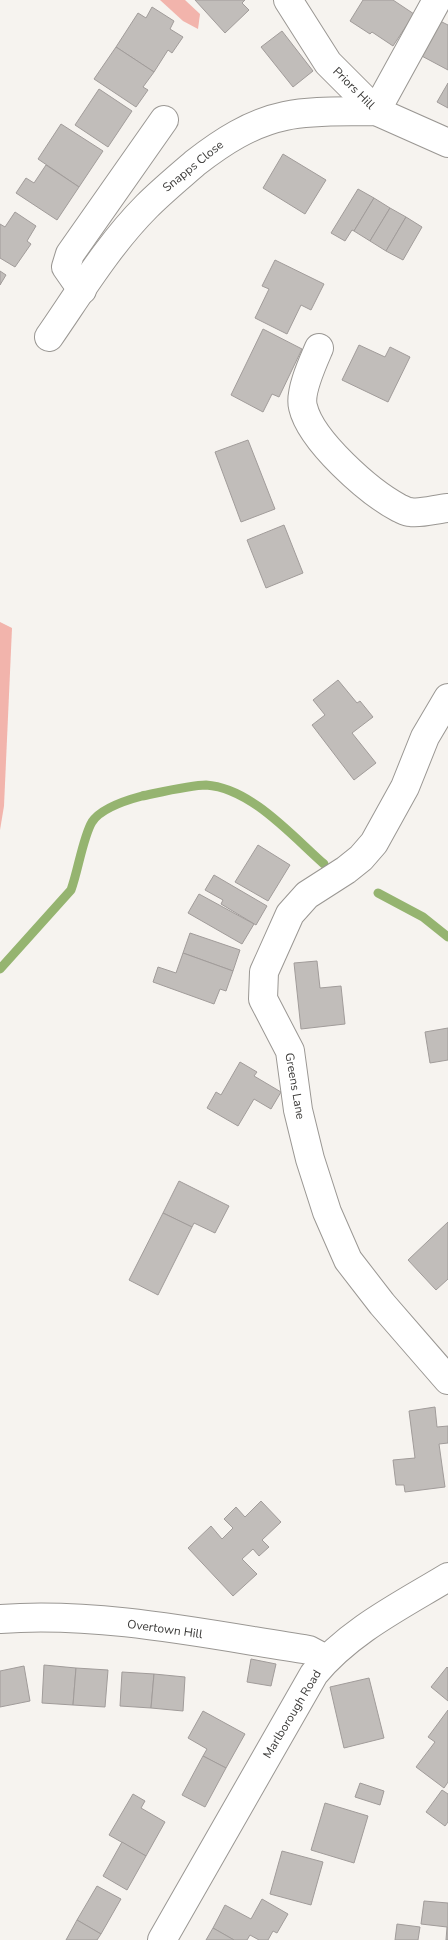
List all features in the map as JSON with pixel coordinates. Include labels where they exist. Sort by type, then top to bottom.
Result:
[{"type":"street","name":"Priors Hill","points":[[288,0],[328,63],[376,111],[448,143]]},
{"type":"street","points":[[376,111],[437,0]]},
{"type":"street","name":"Snapps Close","points":[[50,337],[111,249],[146,206],[223,141],[250,127],[284,116],[376,111]]},
{"type":"street","points":[[82,290],[66,267],[70,254],[164,120]]},
{"type":"street","points":[[319,348],[307,373],[302,406],[328,449],[358,480],[390,503],[409,512],[448,508]]},
{"type":"street","name":"Greens Lane","points":[[448,698],[426,737],[405,787],[374,843],[361,858],[346,870],[307,895],[290,914],[264,972],[263,1000],[290,1052],[298,1110],[310,1159],[327,1212],[348,1260],[388,1311],[448,1380]]},
{"type":"street","name":"Marlborough Road","points":[[162,1940],[304,1692],[326,1659],[336,1649],[378,1620],[448,1577]]},
{"type":"street","name":"Overtown Hill","points":[[0,1619],[48,1617],[114,1622],[309,1650],[326,1659]]},
{"type":"shaded area","points":[[160,0],[185,0],[200,14],[198,29],[183,21]]},
{"type":"shaded area","points":[[0,622],[12,628],[4,806],[0,830]]},
{"type":"building","points":[[195,0],[245,0],[242,3],[249,10],[225,33]]},
{"type":"building","points":[[363,0],[393,0],[414,14],[393,46],[372,32],[370,34],[350,21]]},
{"type":"building","points":[[152,7],[174,21],[170,29],[183,37],[172,53],[168,50],[154,72],[116,47],[138,13],[146,18]]},
{"type":"building","points":[[436,19],[448,25],[448,70],[418,54]]},
{"type":"building","points":[[282,31],[313,71],[293,87],[261,47]]},
{"type":"building","points":[[116,47],[154,72],[143,87],[148,90],[136,107],[94,79]]},
{"type":"building","points":[[448,83],[448,108],[437,102]]},
{"type":"building","points":[[99,89],[132,111],[108,147],[75,125]]},
{"type":"building","points":[[61,124],[103,151],[79,187],[38,159]]},
{"type":"building","points":[[283,154],[326,180],[305,214],[263,188]]},
{"type":"building","points":[[46,165],[79,187],[57,220],[16,193],[26,178],[34,183]]},
{"type":"building","points":[[358,189],[374,198],[354,231],[352,230],[345,241],[331,233]]},
{"type":"building","points":[[374,198],[390,208],[370,241],[354,231]]},
{"type":"building","points":[[390,208],[406,217],[386,251],[370,241]]},
{"type":"building","points":[[15,212],[36,226],[27,241],[31,244],[15,267],[0,258],[0,224],[5,227]]},
{"type":"building","points":[[406,217],[422,227],[403,260],[386,251]]},
{"type":"building","points":[[275,260],[324,284],[311,310],[301,305],[287,334],[255,318],[269,289],[262,286]]},
{"type":"building","points":[[0,271],[6,275],[0,285]]},
{"type":"building","points":[[263,329],[302,349],[279,397],[272,394],[263,412],[231,395]]},
{"type":"building","points":[[359,345],[385,357],[390,347],[410,357],[388,402],[342,380]]},
{"type":"building","points":[[248,440],[275,509],[241,522],[215,452]]},
{"type":"building","points":[[284,525],[303,573],[266,588],[247,540]]},
{"type":"building","points":[[338,680],[357,703],[360,701],[373,717],[352,733],[376,763],[354,780],[312,725],[325,715],[313,700]]},
{"type":"building","points":[[258,845],[290,865],[268,901],[235,882]]},
{"type":"building","points":[[214,875],[267,906],[256,925],[221,904],[223,900],[205,890]]},
{"type":"building","points":[[199,894],[254,924],[242,944],[188,913]]},
{"type":"building","points":[[190,933],[240,950],[233,971],[183,953]]},
{"type":"building","points":[[183,953],[233,971],[226,991],[220,989],[214,1004],[153,982],[158,967],[176,973]]},
{"type":"building","points":[[317,961],[320,988],[341,986],[345,1024],[301,1029],[294,963]]},
{"type":"building","points":[[448,1028],[448,1060],[430,1063],[425,1032]]},
{"type":"building","points":[[240,1062],[257,1072],[254,1076],[281,1092],[271,1109],[254,1099],[238,1126],[207,1108],[216,1092],[221,1095]]},
{"type":"building","points":[[179,1181],[229,1206],[215,1233],[194,1223],[192,1227],[163,1213]]},
{"type":"building","points":[[163,1213],[192,1227],[158,1295],[129,1280]]},
{"type":"building","points":[[448,1222],[448,1279],[436,1290],[408,1260]]},
{"type":"building","points":[[435,1407],[437,1427],[448,1426],[448,1443],[439,1444],[445,1487],[405,1492],[404,1485],[396,1485],[393,1460],[415,1458],[409,1411]]},
{"type":"building","points":[[261,1501],[281,1522],[262,1540],[269,1547],[259,1556],[253,1549],[242,1559],[257,1574],[233,1596],[188,1548],[211,1526],[222,1539],[233,1528],[224,1519],[236,1507],[245,1517]]},
{"type":"building","points":[[251,1659],[276,1664],[271,1686],[247,1682]]},
{"type":"building","points":[[44,1665],[76,1668],[73,1705],[42,1703]]},
{"type":"building","points":[[24,1666],[30,1701],[0,1707],[0,1671]]},
{"type":"building","points":[[76,1668],[108,1670],[105,1707],[73,1705]]},
{"type":"building","points":[[448,1668],[448,1701],[431,1687]]},
{"type":"building","points":[[122,1672],[154,1674],[151,1708],[120,1706]]},
{"type":"building","points":[[154,1674],[185,1677],[183,1711],[151,1708]]},
{"type":"building","points":[[369,1678],[384,1738],[344,1748],[330,1687]]},
{"type":"building","points":[[448,1710],[448,1782],[444,1788],[416,1767],[435,1742],[428,1737]]},
{"type":"building","points":[[203,1711],[245,1734],[226,1768],[203,1756],[207,1749],[188,1738]]},
{"type":"building","points":[[203,1756],[226,1768],[205,1807],[182,1795]]},
{"type":"building","points":[[360,1783],[384,1791],[380,1805],[355,1797]]},
{"type":"building","points":[[442,1790],[448,1794],[448,1822],[445,1826],[426,1812]]},
{"type":"building","points":[[133,1794],[145,1801],[141,1808],[165,1822],[146,1856],[109,1835]]},
{"type":"building","points":[[325,1803],[368,1816],[354,1863],[311,1850]]},
{"type":"building","points":[[122,1842],[146,1856],[127,1890],[103,1876]]},
{"type":"building","points":[[282,1851],[323,1862],[311,1905],[270,1894]]},
{"type":"building","points":[[97,1886],[121,1899],[101,1934],[77,1920]]},
{"type":"building","points":[[262,1899],[288,1914],[277,1933],[273,1931],[268,1940],[259,1940],[250,1935],[247,1940],[234,1940],[213,1928],[225,1905],[251,1919]]},
{"type":"building","points":[[424,1901],[448,1903],[448,1940],[446,1940],[447,1927],[421,1924]]},
{"type":"building","points":[[77,1920],[101,1934],[97,1940],[66,1940]]},
{"type":"building","points":[[397,1924],[420,1927],[418,1940],[395,1940]]},
{"type":"building","points":[[213,1928],[234,1940],[206,1940]]},
{"type":"waterway","points":[[0,969],[71,890],[86,836],[92,822],[101,813],[129,800],[192,786],[206,785],[223,788],[255,804],[270,815],[324,864]]},
{"type":"waterway","points":[[378,893],[423,917],[448,937]]}]
